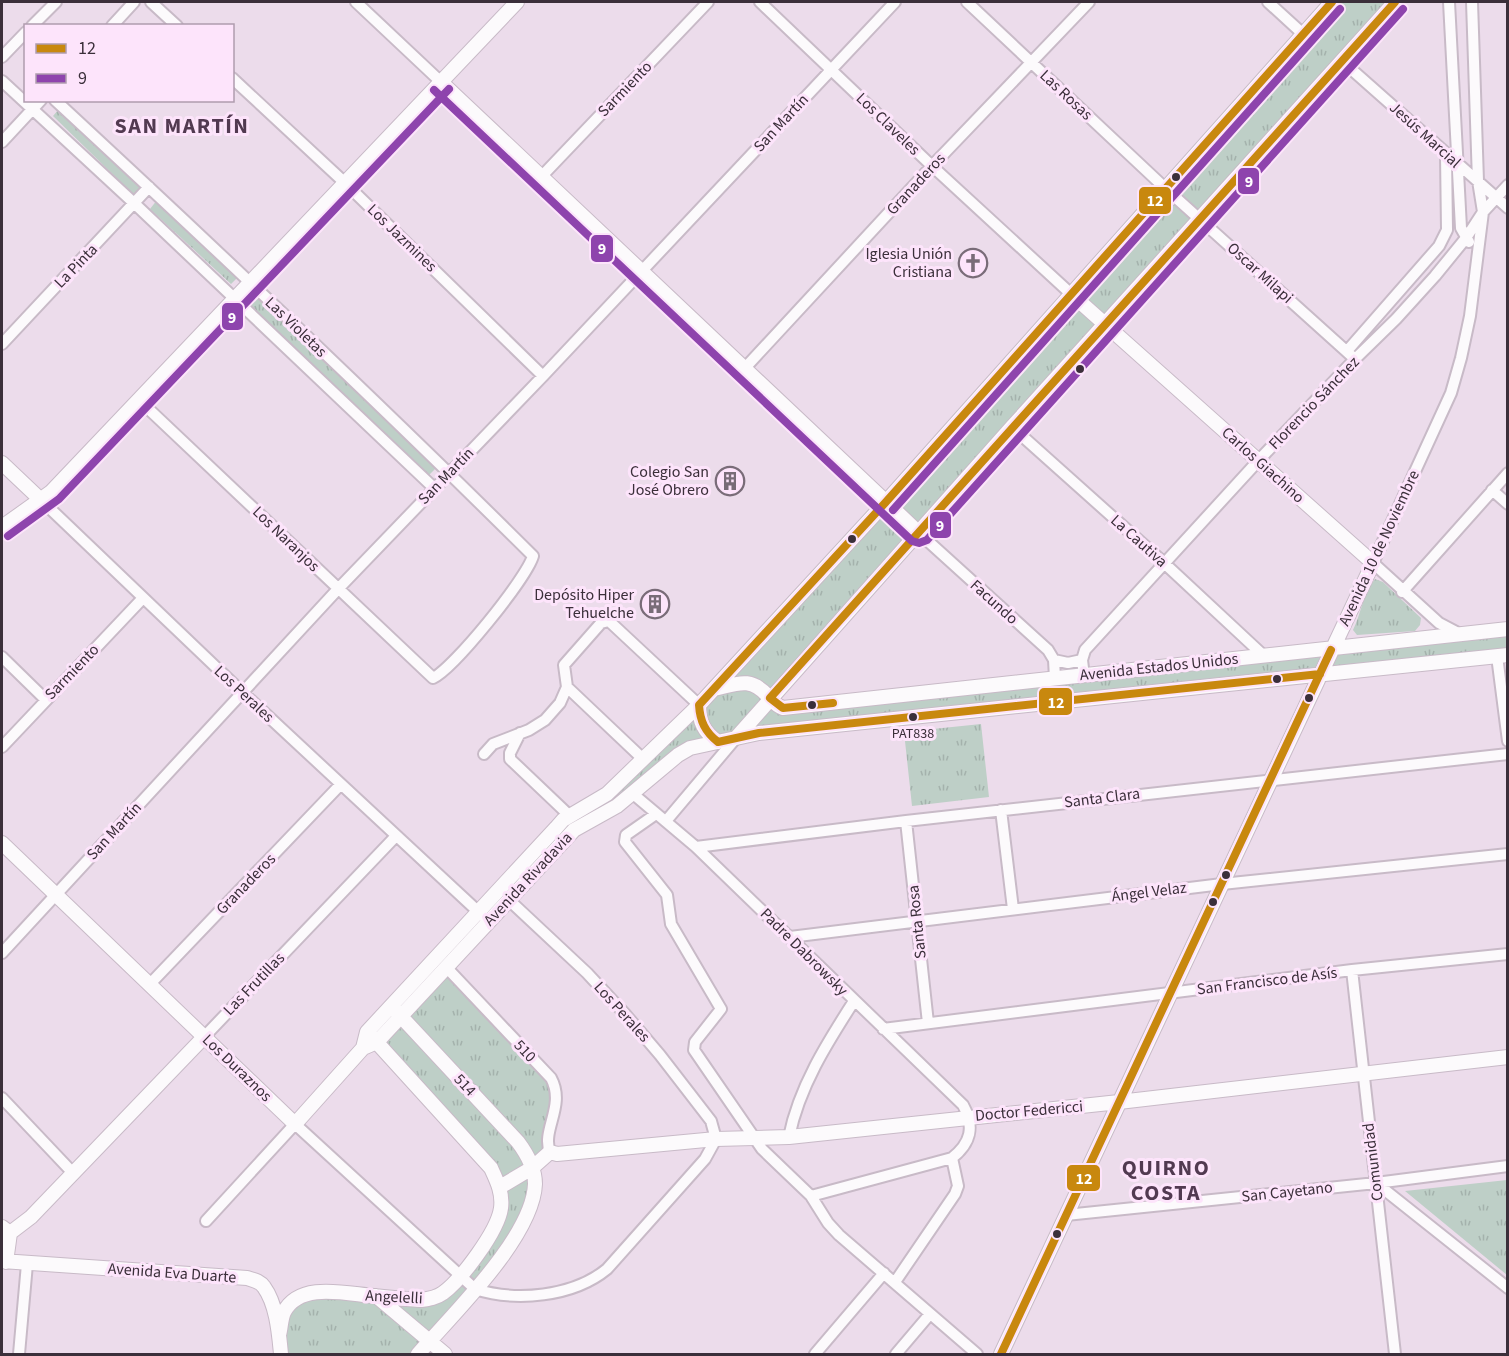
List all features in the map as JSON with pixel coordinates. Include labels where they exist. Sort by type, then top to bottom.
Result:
[{"type":"main road","points":[[2,527],[51,492],[517,2]]},
{"type":"main road","name":"Avenida Rivadavia","points":[[363,1048],[367,1032],[556,828],[570,816],[607,794],[714,689],[885,503],[1332,2]]},
{"type":"main road","points":[[736,738],[1012,427],[1395,2]]},
{"type":"main road","points":[[441,82],[919,533]]},
{"type":"main road","name":"Carlos Giachino","points":[[1070,293],[1373,563]]},
{"type":"main road","name":"Los Perales","points":[[2,463],[40,501]]},
{"type":"main road","name":"Avenida 10 de Noviembre","points":[[1001,1354],[1373,563]]},
{"type":"main road","name":"Avenida Estados Unidos","points":[[714,689],[742,682],[753,684],[783,708],[1508,629]]},
{"type":"main road","name":"Avenida Estados Unidos","points":[[736,738],[759,733],[1502,655]]},
{"type":"main road","points":[[1084,676],[1088,699]]},
{"type":"main road","points":[[1054,678],[1058,703]]},
{"type":"main road","points":[[699,705],[699,716],[703,726],[718,742]]},
{"type":"main road","name":"Avenida Rivadavia","points":[[295,1124],[363,1048],[377,1042],[574,830],[603,815],[690,748],[736,738]]},
{"type":"main road","name":"Los Duraznos","points":[[2,843],[295,1124]]},
{"type":"main road","points":[[420,996],[416,1011],[416,1024],[421,1038]]},
{"type":"main road","name":"514","points":[[391,1006],[518,1142],[526,1153],[532,1168]]},
{"type":"main road","points":[[367,1032],[490,1168],[500,1187],[532,1168],[550,1152]]},
{"type":"main road","name":"Las Frutillas","points":[[6,1230],[31,1217],[204,1036]]},
{"type":"main road","name":"Doctor Federicci","points":[[550,1152],[557,1154],[716,1139],[789,1137],[1363,1075],[1508,1057]]},
{"type":"main road","points":[[418,1354],[505,1254],[518,1233],[535,1184],[532,1168]]},
{"type":"main road","name":"Angelelli","points":[[279,1335],[284,1312],[301,1296],[322,1291],[421,1300],[433,1298],[444,1292],[483,1247],[495,1227],[501,1209],[500,1187]]},
{"type":"main road","points":[[4,1261],[6,1230]]},
{"type":"main road","name":"Avenida Eva Duarte","points":[[4,1261],[248,1278],[258,1281],[264,1287],[271,1303],[281,1354]]},
{"type":"main road","points":[[376,1296],[445,1354]]},
{"type":"street","points":[[34,24],[56,2]]},
{"type":"street","points":[[114,24],[135,2]]},
{"type":"street","points":[[151,2],[175,24]]},
{"type":"street","points":[[356,2],[441,82]]},
{"type":"street","name":"Sarmiento","points":[[541,177],[708,2]]},
{"type":"street","name":"Los Claveles","points":[[760,2],[932,166],[1070,293]]},
{"type":"street","name":"San Martín","points":[[2,953],[338,589],[543,376],[895,2]]},
{"type":"street","name":"Las Rosas","points":[[967,2],[1165,188]]},
{"type":"street","name":"Granaderos","points":[[744,369],[932,166],[1089,2]]},
{"type":"street","points":[[1268,2],[1303,34]]},
{"type":"street","points":[[1449,2],[1461,228],[1477,251]]},
{"type":"street","name":"Avenida 10 de Noviembre","points":[[1373,563],[1450,393],[1461,358],[1470,316],[1483,212],[1478,181],[1472,2]]},
{"type":"street","points":[[2,57],[24,34]]},
{"type":"street","name":"Jesús Marcial","points":[[1342,61],[1508,208]]},
{"type":"street","name":"Los Jazmines","points":[[234,80],[344,182],[543,376]]},
{"type":"street","name":"Las Violetas","points":[[2,81],[24,96]]},
{"type":"street","name":"Las Violetas","points":[[57,102],[249,282],[533,556],[530,567],[505,602],[442,674],[433,678]]},
{"type":"street","points":[[2,142],[37,105]]},
{"type":"street","name":"Las Violetas","points":[[37,105],[135,204],[434,488]]},
{"type":"street","points":[[1351,355],[1445,237],[1447,230],[1446,155]]},
{"type":"street","name":"Florencio Sánchez","points":[[1082,660],[1085,650],[1258,461],[1351,355],[1396,320],[1466,238],[1483,212],[1508,185]]},
{"type":"street","name":"La Pinta","points":[[2,344],[149,187]]},
{"type":"street","name":"Oscar Milapi","points":[[1165,188],[1351,355]]},
{"type":"street","name":"Los Naranjos","points":[[139,400],[433,678]]},
{"type":"street","name":"La Cautiva","points":[[1012,427],[1164,562],[1264,656]]},
{"type":"street","points":[[1402,592],[1508,473]]},
{"type":"street","points":[[1492,490],[1508,504]]},
{"type":"street","name":"Los Perales","points":[[40,501],[488,922]]},
{"type":"street","name":"Facundo","points":[[919,533],[1048,650],[1054,660]]},
{"type":"street","name":"Carlos Giachino","points":[[1373,563],[1438,623],[1458,633]]},
{"type":"street","name":"Sarmiento","points":[[2,747],[143,598]]},
{"type":"street","points":[[484,754],[493,744],[545,720],[560,703],[567,687],[564,666],[601,623],[609,621],[699,705]]},
{"type":"street","points":[[1502,655],[1508,741]]},
{"type":"street","points":[[2,657],[46,700]]},
{"type":"street","points":[[1054,678],[1054,660],[1068,663],[1082,660],[1084,676]]},
{"type":"street","points":[[567,687],[643,759]]},
{"type":"street","points":[[520,733],[510,753],[510,759],[570,816]]},
{"type":"street","points":[[666,822],[736,738]]},
{"type":"street","name":"Santa Clara","points":[[696,847],[1271,779],[1508,754]]},
{"type":"street","name":"Granaderos","points":[[150,984],[341,784]]},
{"type":"street","name":"Padre Dabrowsky","points":[[632,793],[696,847],[854,1001],[956,1096],[970,1117]]},
{"type":"street","points":[[1001,810],[1013,909]]},
{"type":"street","points":[[656,814],[626,835],[625,842],[667,895],[671,924],[721,1009],[694,1042],[694,1050],[754,1138],[768,1155],[811,1196],[828,1223],[839,1235],[977,1354]]},
{"type":"street","name":"Santa Rosa","points":[[906,821],[928,1023]]},
{"type":"street","name":"Las Frutillas","points":[[204,1036],[396,836]]},
{"type":"street","name":"Ángel Velaz","points":[[790,937],[1222,884],[1508,854]]},
{"type":"street","name":"Los Perales","points":[[509,900],[587,973],[625,1014],[711,1121],[716,1139]]},
{"type":"street","name":"San Francisco de Asís","points":[[884,1029],[1352,970],[1508,954]]},
{"type":"street","name":"510","points":[[446,967],[551,1078],[555,1085],[554,1115],[547,1146],[550,1152]]},
{"type":"street","name":"Comunidad","points":[[1352,970],[1395,1354]]},
{"type":"street","points":[[789,1137],[792,1118],[818,1061],[854,1001]]},
{"type":"street","points":[[2,1098],[73,1173]]},
{"type":"street","points":[[811,1196],[952,1158],[967,1142],[970,1117]]},
{"type":"street","points":[[206,1221],[295,1124]]},
{"type":"street","name":"Los Duraznos","points":[[295,1124],[475,1289]]},
{"type":"street","points":[[475,1289],[502,1296],[551,1293],[595,1279],[607,1269],[705,1159],[716,1139]]},
{"type":"street","points":[[894,1282],[955,1194],[958,1186],[952,1158]]},
{"type":"street","name":"San Cayetano","points":[[1066,1215],[1376,1183],[1508,1166]]},
{"type":"street","points":[[1376,1183],[1508,1288]]},
{"type":"street","points":[[20,1354],[27,1264]]},
{"type":"street","points":[[815,1354],[884,1273]]},
{"type":"street","points":[[896,1354],[930,1314]]},
{"type":"green space","points":[[1332,2],[1395,2],[770,699],[778,706],[1507,629],[1507,655],[759,733],[690,748],[582,825],[446,967],[555,1085],[547,1146],[533,1168],[518,1233],[418,1354],[281,1354],[283,1312],[301,1296],[433,1298],[495,1228],[500,1187],[367,1032],[556,828],[643,759]]},
{"type":"green space","points":[[59,109],[143,188],[135,196],[53,116]]},
{"type":"green space","points":[[157,200],[238,277],[231,284],[150,209]]},
{"type":"green space","points":[[259,297],[438,466],[429,475],[249,306]]},
{"type":"green space","points":[[1375,579],[1383,582],[1421,618],[1420,625],[1415,631],[1357,635],[1353,630]]},
{"type":"green space","points":[[981,724],[989,797],[912,806],[904,732]]},
{"type":"green space","points":[[1507,1180],[1507,1275],[1405,1191]]},
{"type":"transit line","name":"12","points":[[1320,674],[759,733],[718,742],[704,726],[699,705],[885,503],[1332,2]]},
{"type":"transit line","name":"12","points":[[833,703],[783,708],[770,698],[1395,2]]},
{"type":"transit line","name":"9","points":[[893,510],[1340,9]]},
{"type":"transit line","name":"9","points":[[434,90],[912,541],[919,543],[927,540],[1403,9]]},
{"type":"transit line","name":"9","points":[[8,536],[59,499],[449,89]]},
{"type":"transit line","name":"12","points":[[1001,1354],[1331,650]]},
{"type":"place","name":"Iglesia Unión Cristiana","points":[[973,263]]},
{"type":"place","name":"Colegio San José Obrero","points":[[730,481]]},
{"type":"place","name":"Depósito Hiper Tehuelche","points":[[655,604]]},
{"type":"place","name":"PAT838","points":[[913,717]]},
{"type":"district","name":"SAN MARTÍN","points":[[182,126]]},
{"type":"district","name":"QUIRNO COSTA","points":[[1166,1180]]}]
